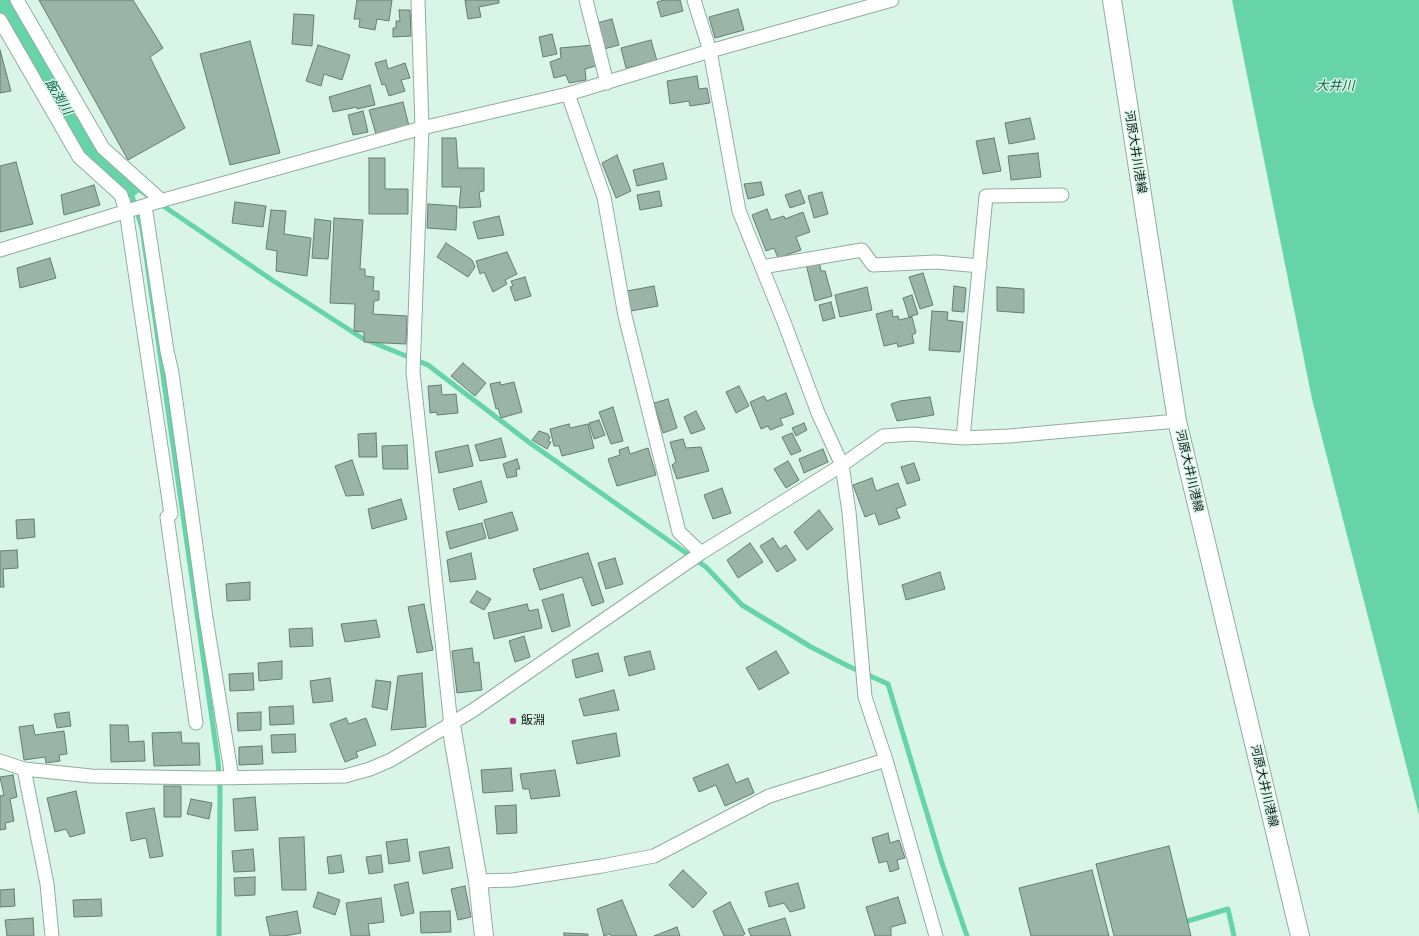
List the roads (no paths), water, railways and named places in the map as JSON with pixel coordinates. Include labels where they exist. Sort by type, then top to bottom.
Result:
[{"type":"main road","name":"河原大井川港線","points":[[1112,0],[1177,421],[1300,936]]},
{"type":"main road","points":[[451,725],[478,881],[484,936]]},
{"type":"street","points":[[17,0],[103,148],[161,201]]},
{"type":"street","points":[[418,0],[422,128],[413,370],[451,725]]},
{"type":"street","points":[[586,0],[607,82]]},
{"type":"street","points":[[694,0],[710,51],[739,211],[818,413],[842,465],[849,512],[865,697],[886,760],[936,936]]},
{"type":"street","points":[[0,250],[161,201],[422,128],[568,94],[710,51],[892,0]]},
{"type":"street","points":[[0,20],[79,157],[121,195],[126,211],[171,514],[167,517],[196,723]]},
{"type":"street","points":[[568,94],[604,197],[625,316],[679,532],[699,554]]},
{"type":"street","points":[[963,438],[986,196],[1062,195]]},
{"type":"street","points":[[145,206],[167,351],[172,373],[206,618],[231,778]]},
{"type":"street","points":[[762,267],[862,250],[873,265],[936,262],[980,266]]},
{"type":"street","points":[[1,758],[24,768],[91,776],[231,778],[346,776],[370,769],[391,760],[451,725],[684,564],[842,465],[883,436],[912,434],[963,438],[1113,428],[1177,421]]},
{"type":"street","points":[[478,881],[513,880],[654,856],[769,796],[886,760]]},
{"type":"street","points":[[24,768],[46,884],[52,936]]},
{"type":"water","name":"大井川","points":[[1232,0],[1419,0],[1419,815],[1312,399]]},
{"type":"waterway","name":"飯渕川","points":[[0,2],[95,158],[128,182]]},
{"type":"waterway","points":[[128,182],[147,195]]},
{"type":"waterway","points":[[128,183],[142,228],[218,761],[220,789],[219,936]]},
{"type":"waterway","points":[[159,203],[272,280],[362,338],[428,365],[530,443],[706,567],[742,605],[811,647],[888,684],[941,860],[967,936]]},
{"type":"waterway","points":[[1181,923],[1228,909],[1234,936]]},
{"type":"place","name":"飯淵","points":[[513,721]]}]
